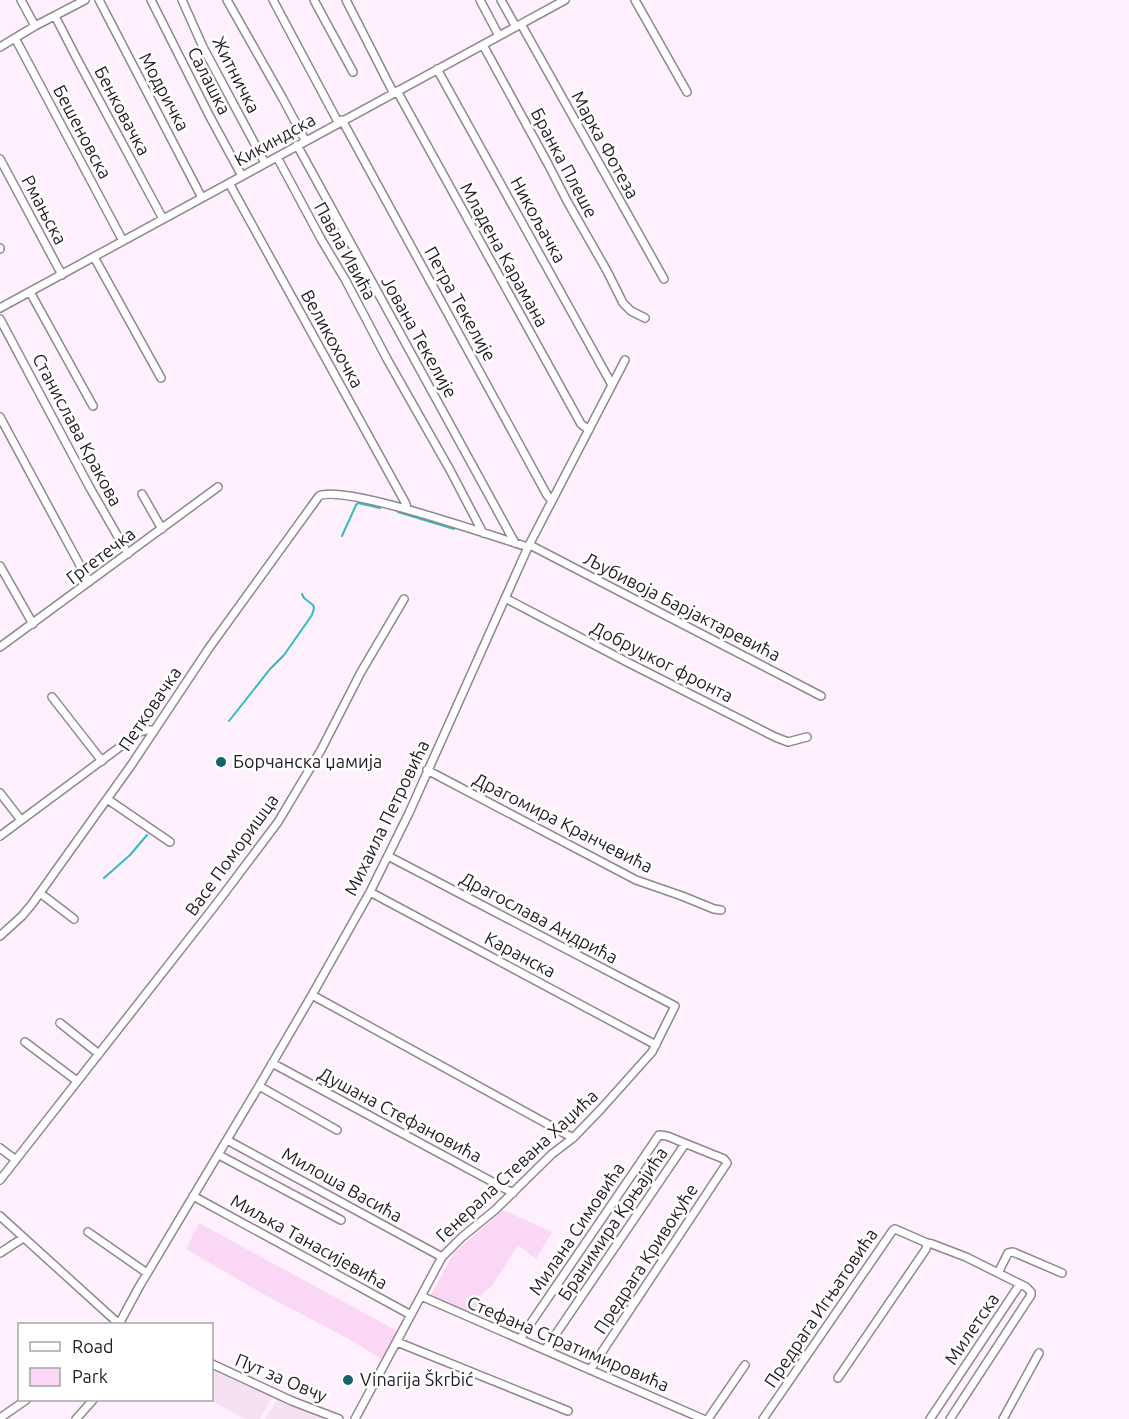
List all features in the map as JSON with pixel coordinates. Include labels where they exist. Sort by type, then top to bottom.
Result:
[{"type":"street","points":[[21,0],[35,26]]},
{"type":"street","points":[[0,47],[85,0]]},
{"type":"street","name":"Модричка","points":[[99,0],[202,198]]},
{"type":"street","name":"Салашка","points":[[151,0],[242,176]]},
{"type":"street","name":"Житничка","points":[[182,0],[203,47],[265,163]]},
{"type":"street","points":[[227,0],[305,140]]},
{"type":"street","name":"Петра Текелије","points":[[273,0],[552,501]]},
{"type":"street","points":[[314,0],[353,72]]},
{"type":"street","name":"Младена Карамана","points":[[346,0],[581,424],[589,430]]},
{"type":"street","points":[[480,0],[499,36]]},
{"type":"street","name":"Марка Фотеза","points":[[501,0],[664,279]]},
{"type":"street","points":[[636,0],[687,92]]},
{"type":"street","name":"Кикиндска","points":[[0,308],[560,1]]},
{"type":"street","name":"Бенковачка","points":[[55,16],[163,219]]},
{"type":"street","name":"Бешеновска","points":[[15,38],[123,241]]},
{"type":"street","name":"Бранка Плеше","points":[[483,45],[622,303],[645,318]]},
{"type":"street","name":"Никољачка","points":[[437,69],[612,385]]},
{"type":"street","name":"Јована Текелије","points":[[297,145],[515,543]]},
{"type":"street","name":"Павла Ивића","points":[[277,157],[483,533]]},
{"type":"street","name":"Рмањска","points":[[0,159],[62,274]]},
{"type":"street","name":"Великохочка","points":[[229,183],[407,509]]},
{"type":"street","points":[[94,256],[161,378]]},
{"type":"street","points":[[30,292],[93,406]]},
{"type":"street","name":"Станислава Кракова","points":[[0,319],[90,488],[128,554]]},
{"type":"street","name":"Михаила Петровића","points":[[120,1323],[147,1273],[260,1086],[370,892],[529,546],[625,360]]},
{"type":"street","points":[[0,417],[89,582]]},
{"type":"street","name":"Гргетечка","points":[[0,647],[218,487]]},
{"type":"street","points":[[142,494],[162,529]]},
{"type":"street","name":"Петковачка","points":[[0,936],[22,916],[40,893],[215,640],[321,495],[340,495],[407,509]]},
{"type":"street","points":[[407,509],[529,546]]},
{"type":"street","name":"Љубивоја Барјактаревића","points":[[529,546],[821,696]]},
{"type":"street","points":[[0,566],[33,624]]},
{"type":"street","name":"Добруџког фронта","points":[[505,598],[788,742],[807,737]]},
{"type":"street","name":"Васе Поморишца","points":[[0,1180],[278,822],[321,750],[361,672],[404,599]]},
{"type":"street","points":[[52,697],[102,760]]},
{"type":"street","points":[[0,836],[140,732],[154,730]]},
{"type":"street","name":"Драгомира Кранчевића","points":[[427,770],[636,880],[721,910]]},
{"type":"street","points":[[0,793],[21,820]]},
{"type":"street","points":[[107,799],[170,842]]},
{"type":"street","name":"Драгослава Андрића","points":[[388,856],[675,1006]]},
{"type":"street","name":"Каранска","points":[[370,892],[656,1045]]},
{"type":"street","points":[[40,893],[74,919]]},
{"type":"street","points":[[312,995],[573,1138]]},
{"type":"street","name":"Генерала Стевана Хаџића","points":[[355,1419],[442,1257],[495,1210],[552,1154],[573,1138],[648,1057],[675,1006]]},
{"type":"street","points":[[60,1023],[99,1054]]},
{"type":"street","points":[[26,1042],[77,1081]]},
{"type":"street","name":"Душана Стефановића","points":[[272,1064],[513,1193]]},
{"type":"street","points":[[260,1086],[337,1130]]},
{"type":"street","name":"Милана Симовића","points":[[520,1340],[659,1135],[685,1144]]},
{"type":"street","name":"Милоша Васића","points":[[227,1140],[442,1257]]},
{"type":"street","name":"Предрага Кривокуће","points":[[590,1370],[727,1163],[724,1159],[685,1144]]},
{"type":"street","name":"Бранимира Крњајића","points":[[545,1350],[685,1144]]},
{"type":"street","points":[[0,1148],[16,1160]]},
{"type":"street","points":[[219,1155],[341,1220]]},
{"type":"street","name":"Миљка Танасијевића","points":[[193,1196],[411,1315]]},
{"type":"street","points":[[0,1216],[118,1323]]},
{"type":"street","name":"Предрага Игњатовића","points":[[763,1419],[893,1230],[927,1243]]},
{"type":"street","points":[[88,1232],[147,1273]]},
{"type":"street","points":[[0,1253],[23,1238]]},
{"type":"street","points":[[838,1377],[926,1249],[927,1243],[966,1257],[998,1274]]},
{"type":"street","name":"Милетска","points":[[930,1419],[1020,1284],[998,1274],[1005,1256],[1013,1252],[1062,1273]]},
{"type":"street","points":[[950,1419],[1030,1295],[1029,1289],[1020,1284]]},
{"type":"street","name":"Стефана Стратимировића","points":[[421,1296],[705,1419]]},
{"type":"street","points":[[397,1342],[568,1411]]},
{"type":"street","points":[[1003,1419],[1039,1353]]},
{"type":"street","name":"Пут за Овчу","points":[[213,1364],[339,1419]]},
{"type":"street","points":[[705,1419],[745,1365]]},
{"type":"street","points":[[0,1418],[25,1401]]},
{"type":"street","points":[[81,1418],[92,1401]]},
{"type":"shaded area","points":[[213,1370],[272,1397],[260,1419],[245,1419],[212,1401]]},
{"type":"shaded area","points":[[277,1400],[326,1419],[265,1419]]},
{"type":"green space","points":[[503,1210],[552,1232],[536,1259],[518,1245],[492,1286],[483,1293],[472,1315],[430,1297],[454,1253]]},
{"type":"green space","points":[[199,1223],[399,1332],[383,1360],[186,1249]]},
{"type":"waterway","points":[[342,536],[358,503],[380,508]]},
{"type":"waterway","points":[[398,512],[454,529]]},
{"type":"waterway","points":[[229,721],[284,655],[312,615],[313,605],[302,594]]},
{"type":"waterway","points":[[104,878],[130,855],[147,835]]},
{"type":"place","name":"Борчанска џамија","points":[[221,762]]},
{"type":"place","name":"Vinarija Škrbić","points":[[348,1380]]}]
